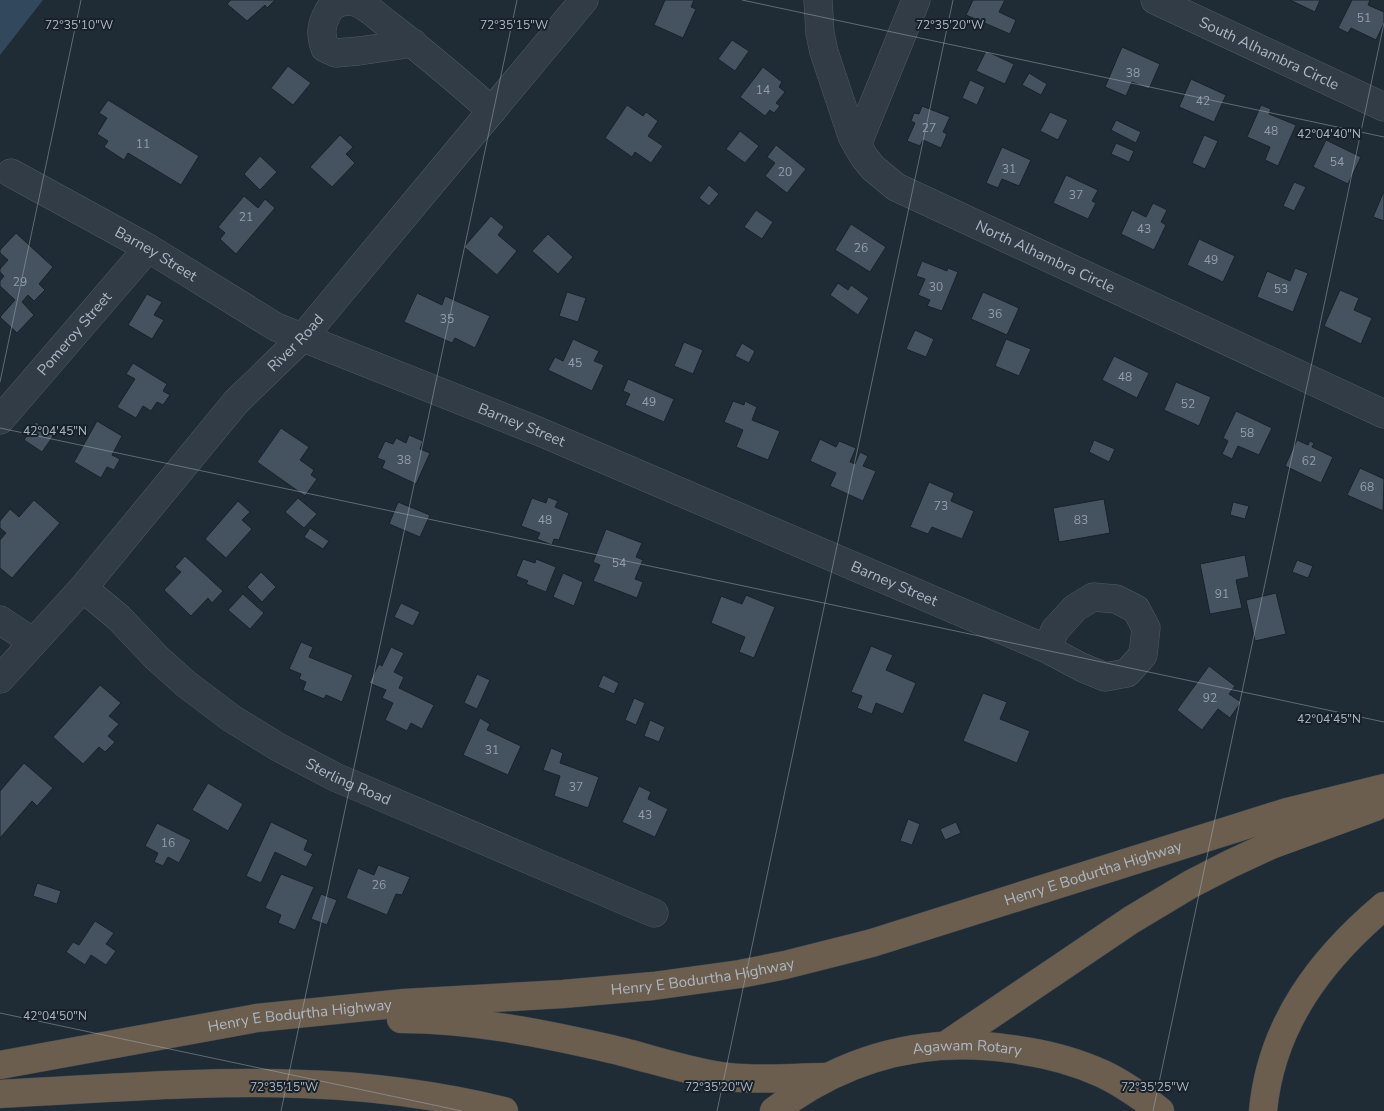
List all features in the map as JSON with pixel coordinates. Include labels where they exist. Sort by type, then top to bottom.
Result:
[{"type":"highway","name":"Henry E Bodurtha Highway","points":[[0,1065],[257,1018],[404,1003],[563,994],[652,986],[706,979],[785,965],[872,943],[1288,812],[1384,788]]},
{"type":"highway","points":[[946,1045],[1131,920],[1191,884],[1271,845],[1384,804]]},
{"type":"highway","points":[[1263,1111],[1274,1056],[1293,1013],[1305,992],[1334,953],[1384,906]]},
{"type":"highway","points":[[257,1018],[404,1019],[458,1022],[527,1032],[610,1049],[713,1075],[752,1078],[827,1077]]},
{"type":"highway","name":"Agawam Rotary","points":[[774,1111],[792,1097],[827,1077],[885,1055],[946,1045],[995,1046],[1033,1052],[1070,1062],[1104,1074],[1137,1093],[1160,1111]]},
{"type":"highway","points":[[0,1094],[195,1085],[302,1084],[399,1091],[504,1111]]},
{"type":"street","name":"River Road","points":[[0,679],[83,588],[236,402],[303,337],[584,0]]},
{"type":"street","name":"North Alhambra Circle","points":[[818,0],[820,33],[824,52],[844,114],[864,157],[879,174],[896,188],[1384,414]]},
{"type":"street","points":[[857,145],[916,0]]},
{"type":"street","name":"South Alhambra Circle","points":[[1154,0],[1384,107]]},
{"type":"street","points":[[413,43],[492,111]]},
{"type":"street","name":"Barney Street","points":[[11,173],[148,248],[276,327],[538,431],[1047,649]]},
{"type":"street","name":"Pomeroy Street","points":[[0,420],[148,248]]},
{"type":"street","name":"Sterling Road","points":[[83,588],[119,618],[157,658],[186,684],[231,718],[278,747],[335,777],[654,913]]},
{"type":"street","points":[[0,620],[33,642]]},
{"type":"water","points":[[0,0],[43,0],[0,55]]},
{"type":"building","points":[[231,0],[275,0],[267,8],[265,5],[247,21],[227,4]]},
{"type":"building","points":[[665,0],[694,0],[691,7],[696,9],[683,38],[654,25]]},
{"type":"building","points":[[973,0],[1005,0],[999,12],[1016,20],[1010,34],[966,15]]},
{"type":"building","points":[[1290,0],[1320,0],[1315,12]]},
{"type":"building","points":[[1352,0],[1370,0],[1368,5],[1384,12],[1384,23],[1376,40],[1351,28],[1348,33],[1338,28]]},
{"type":"building","points":[[732,40],[749,51],[735,71],[718,59]]},
{"type":"building","points":[[1122,47],[1160,64],[1149,89],[1132,82],[1126,96],[1105,87]]},
{"type":"building","points":[[986,51],[1014,64],[1005,84],[976,71]]},
{"type":"building","points":[[288,66],[311,83],[293,105],[271,88]]},
{"type":"building","points":[[763,67],[782,82],[779,87],[785,92],[776,103],[780,106],[774,113],[770,110],[765,116],[740,97]]},
{"type":"building","points":[[1029,73],[1047,84],[1041,95],[1022,85]]},
{"type":"building","points":[[1191,79],[1226,95],[1214,122],[1179,107]]},
{"type":"building","points":[[970,80],[985,87],[977,105],[962,98]]},
{"type":"building","points":[[108,100],[199,156],[181,185],[128,153],[124,160],[104,147],[108,141],[97,134],[107,118],[99,113]]},
{"type":"building","points":[[627,105],[643,116],[646,112],[658,121],[648,136],[663,146],[651,163],[635,152],[632,157],[605,138]]},
{"type":"building","points":[[1261,105],[1271,109],[1269,114],[1296,125],[1278,166],[1265,160],[1270,147],[1247,137]]},
{"type":"building","points":[[922,106],[950,117],[943,132],[947,134],[941,148],[923,140],[920,146],[907,141],[915,123],[911,121],[914,113],[919,114]]},
{"type":"building","points":[[1050,112],[1068,120],[1058,140],[1040,131]]},
{"type":"building","points":[[1116,120],[1141,132],[1136,143],[1111,130]]},
{"type":"building","points":[[740,131],[759,146],[745,163],[726,149]]},
{"type":"building","points":[[340,135],[353,147],[346,154],[355,163],[332,187],[310,167]]},
{"type":"building","points":[[1204,135],[1218,141],[1205,169],[1192,163]]},
{"type":"building","points":[[1326,140],[1361,157],[1348,184],[1313,167]]},
{"type":"building","points":[[1116,143],[1134,151],[1129,162],[1111,154]]},
{"type":"building","points":[[776,145],[806,169],[787,193],[765,176],[775,163],[767,157]]},
{"type":"building","points":[[1002,147],[1031,160],[1019,186],[1002,179],[998,188],[986,183]]},
{"type":"building","points":[[260,156],[277,172],[260,190],[244,174]]},
{"type":"building","points":[[1066,175],[1098,190],[1092,201],[1096,203],[1088,219],[1053,203]]},
{"type":"building","points":[[1294,182],[1306,187],[1294,211],[1283,206]]},
{"type":"building","points":[[709,185],[719,194],[709,206],[699,198]]},
{"type":"building","points":[[1384,191],[1384,221],[1373,217]]},
{"type":"building","points":[[244,196],[258,208],[265,199],[275,208],[236,254],[220,239],[225,233],[218,227]]},
{"type":"building","points":[[1153,203],[1167,210],[1161,222],[1166,225],[1154,250],[1121,234],[1132,210],[1146,217]]},
{"type":"building","points":[[756,210],[773,222],[762,239],[744,227]]},
{"type":"building","points":[[491,216],[504,227],[498,235],[517,251],[497,275],[464,247]]},
{"type":"building","points":[[851,224],[886,247],[870,272],[835,250]]},
{"type":"building","points":[[16,233],[53,267],[39,284],[45,290],[34,301],[28,295],[22,302],[34,315],[17,333],[0,317],[15,300],[0,286],[0,281],[4,276],[0,269],[8,260],[0,253],[0,250]]},
{"type":"building","points":[[548,234],[573,257],[558,274],[532,251]]},
{"type":"building","points":[[1199,239],[1235,256],[1223,282],[1187,265]]},
{"type":"building","points":[[922,261],[947,271],[948,268],[958,272],[942,311],[927,306],[930,300],[918,295],[925,279],[916,276]]},
{"type":"building","points":[[1295,268],[1308,273],[1293,312],[1257,297],[1267,271],[1290,281]]},
{"type":"building","points":[[838,283],[848,290],[851,285],[869,298],[858,315],[830,295]]},
{"type":"building","points":[[1340,290],[1359,298],[1354,310],[1372,318],[1361,344],[1324,326]]},
{"type":"building","points":[[567,292],[586,298],[578,322],[559,316]]},
{"type":"building","points":[[983,292],[1019,308],[1007,335],[971,319]]},
{"type":"building","points":[[417,293],[442,305],[445,296],[490,316],[475,348],[455,338],[452,343],[404,322]]},
{"type":"building","points":[[147,294],[162,302],[154,315],[164,320],[152,339],[128,325]]},
{"type":"building","points":[[915,330],[934,339],[926,357],[906,349]]},
{"type":"building","points":[[573,339],[599,351],[594,361],[604,365],[592,391],[548,370],[555,357],[563,361]]},
{"type":"building","points":[[1006,339],[1031,349],[1019,376],[995,366]]},
{"type":"building","points":[[684,342],[703,350],[693,374],[674,366]]},
{"type":"building","points":[[742,343],[755,351],[749,363],[735,356]]},
{"type":"building","points":[[1114,356],[1149,373],[1137,398],[1102,380]]},
{"type":"building","points":[[133,363],[167,384],[163,391],[170,395],[163,405],[157,402],[151,411],[143,406],[136,418],[117,407],[135,379],[126,374]]},
{"type":"building","points":[[628,379],[674,399],[664,422],[625,405],[630,394],[623,391]]},
{"type":"building","points":[[1176,382],[1211,397],[1199,426],[1164,410]]},
{"type":"building","points":[[733,401],[744,405],[745,401],[757,407],[752,420],[780,431],[768,460],[736,447],[743,430],[724,422]]},
{"type":"building","points":[[1236,411],[1272,428],[1259,455],[1238,446],[1232,459],[1222,454],[1228,441],[1223,438]]},
{"type":"building","points":[[97,421],[122,436],[112,455],[120,459],[114,470],[107,467],[101,478],[74,462]]},
{"type":"building","points":[[36,422],[54,435],[42,452],[24,440]]},
{"type":"building","points":[[281,428],[309,447],[300,460],[314,470],[311,475],[317,479],[305,496],[257,462]]},
{"type":"building","points":[[409,435],[423,441],[420,449],[430,453],[416,484],[382,468],[385,461],[377,458],[385,441],[393,444],[396,438],[406,443]]},
{"type":"building","points":[[820,439],[836,447],[839,441],[856,448],[850,462],[855,464],[860,452],[868,456],[863,466],[876,471],[863,501],[830,486],[836,473],[810,461]]},
{"type":"building","points":[[1094,440],[1115,449],[1109,462],[1089,452]]},
{"type":"building","points":[[1297,440],[1308,445],[1310,441],[1314,443],[1312,447],[1333,457],[1321,483],[1285,466]]},
{"type":"building","points":[[1360,468],[1384,479],[1383,511],[1347,495]]},
{"type":"building","points":[[929,482],[954,493],[951,501],[974,511],[962,539],[932,527],[928,534],[910,527]]},
{"type":"building","points":[[548,497],[558,501],[555,507],[569,513],[559,540],[554,539],[552,545],[537,539],[540,533],[521,526],[532,498],[546,503]]},
{"type":"building","points":[[298,498],[317,514],[304,528],[285,512]]},
{"type":"building","points":[[1104,499],[1110,533],[1059,542],[1053,508]]},
{"type":"building","points":[[34,500],[60,523],[12,578],[0,568],[0,540],[6,533],[0,528],[0,521],[10,509],[19,517]]},
{"type":"building","points":[[238,501],[250,512],[242,520],[252,529],[226,558],[205,539]]},
{"type":"building","points":[[398,502],[430,515],[420,537],[389,524]]},
{"type":"building","points":[[1233,502],[1249,506],[1245,519],[1230,515]]},
{"type":"building","points":[[310,528],[329,541],[323,549],[304,537]]},
{"type":"building","points":[[606,529],[642,543],[636,557],[643,560],[635,579],[643,582],[637,598],[593,581],[600,565],[593,562]]},
{"type":"building","points":[[1245,555],[1249,577],[1236,580],[1242,608],[1210,614],[1200,564]]},
{"type":"building","points":[[185,556],[223,591],[212,603],[208,598],[191,616],[164,590],[181,572],[175,567]]},
{"type":"building","points":[[523,559],[535,563],[536,559],[556,567],[546,592],[526,584],[528,581],[516,576]]},
{"type":"building","points":[[1297,560],[1313,566],[1308,578],[1292,572]]},
{"type":"building","points":[[261,572],[276,587],[262,602],[247,587]]},
{"type":"building","points":[[563,573],[583,582],[574,606],[553,597]]},
{"type":"building","points":[[1276,593],[1286,634],[1255,641],[1246,600]]},
{"type":"building","points":[[243,594],[264,613],[250,629],[228,610]]},
{"type":"building","points":[[746,595],[775,607],[754,658],[739,652],[745,637],[711,623],[721,596],[742,604]]},
{"type":"building","points":[[401,603],[420,612],[413,626],[394,617]]},
{"type":"building","points":[[301,642],[313,647],[309,657],[353,675],[342,702],[326,695],[324,699],[303,690],[306,682],[299,679],[301,674],[289,669]]},
{"type":"building","points":[[871,646],[893,655],[886,670],[916,683],[903,714],[876,703],[872,714],[857,708],[862,696],[851,692]]},
{"type":"building","points":[[391,647],[404,653],[394,672],[404,677],[399,688],[434,705],[422,729],[411,723],[407,731],[385,720],[393,703],[382,698],[386,690],[369,683],[379,664],[382,666]]},
{"type":"building","points":[[1209,666],[1235,686],[1229,694],[1241,702],[1230,718],[1218,709],[1202,730],[1177,710]]},
{"type":"building","points":[[477,674],[490,680],[477,709],[464,703]]},
{"type":"building","points":[[603,675],[619,683],[614,694],[598,687]]},
{"type":"building","points":[[100,685],[121,703],[109,716],[119,724],[108,736],[115,742],[105,752],[99,747],[83,764],[53,737]]},
{"type":"building","points":[[983,693],[1007,702],[1000,719],[1030,731],[1017,763],[963,741]]},
{"type":"building","points":[[634,698],[645,703],[636,725],[625,720]]},
{"type":"building","points":[[480,718],[490,724],[487,730],[521,746],[508,775],[463,755]]},
{"type":"building","points":[[650,720],[665,727],[659,742],[644,736]]},
{"type":"building","points":[[551,748],[563,753],[560,763],[599,777],[588,808],[554,796],[560,776],[543,770]]},
{"type":"building","points":[[24,763],[53,788],[37,806],[32,801],[0,838],[0,791]]},
{"type":"building","points":[[208,783],[243,804],[228,831],[192,810]]},
{"type":"building","points":[[639,786],[651,792],[648,799],[668,809],[655,837],[622,822]]},
{"type":"building","points":[[908,819],[920,824],[912,845],[900,841]]},
{"type":"building","points":[[271,822],[308,840],[304,850],[313,854],[306,867],[275,852],[261,883],[246,876]]},
{"type":"building","points":[[956,822],[961,833],[945,840],[940,829]]},
{"type":"building","points":[[157,823],[191,840],[179,863],[168,857],[163,866],[154,862],[158,853],[145,846]]},
{"type":"building","points":[[378,865],[410,877],[402,895],[396,894],[387,915],[346,898],[358,868],[374,875]]},
{"type":"building","points":[[281,874],[314,887],[295,930],[278,923],[281,915],[265,908]]},
{"type":"building","points":[[37,883],[61,891],[57,904],[33,896]]},
{"type":"building","points":[[321,894],[337,900],[327,925],[311,919]]},
{"type":"building","points":[[95,921],[114,933],[106,944],[116,951],[106,965],[91,955],[85,965],[66,952],[73,942],[79,945]]}]
